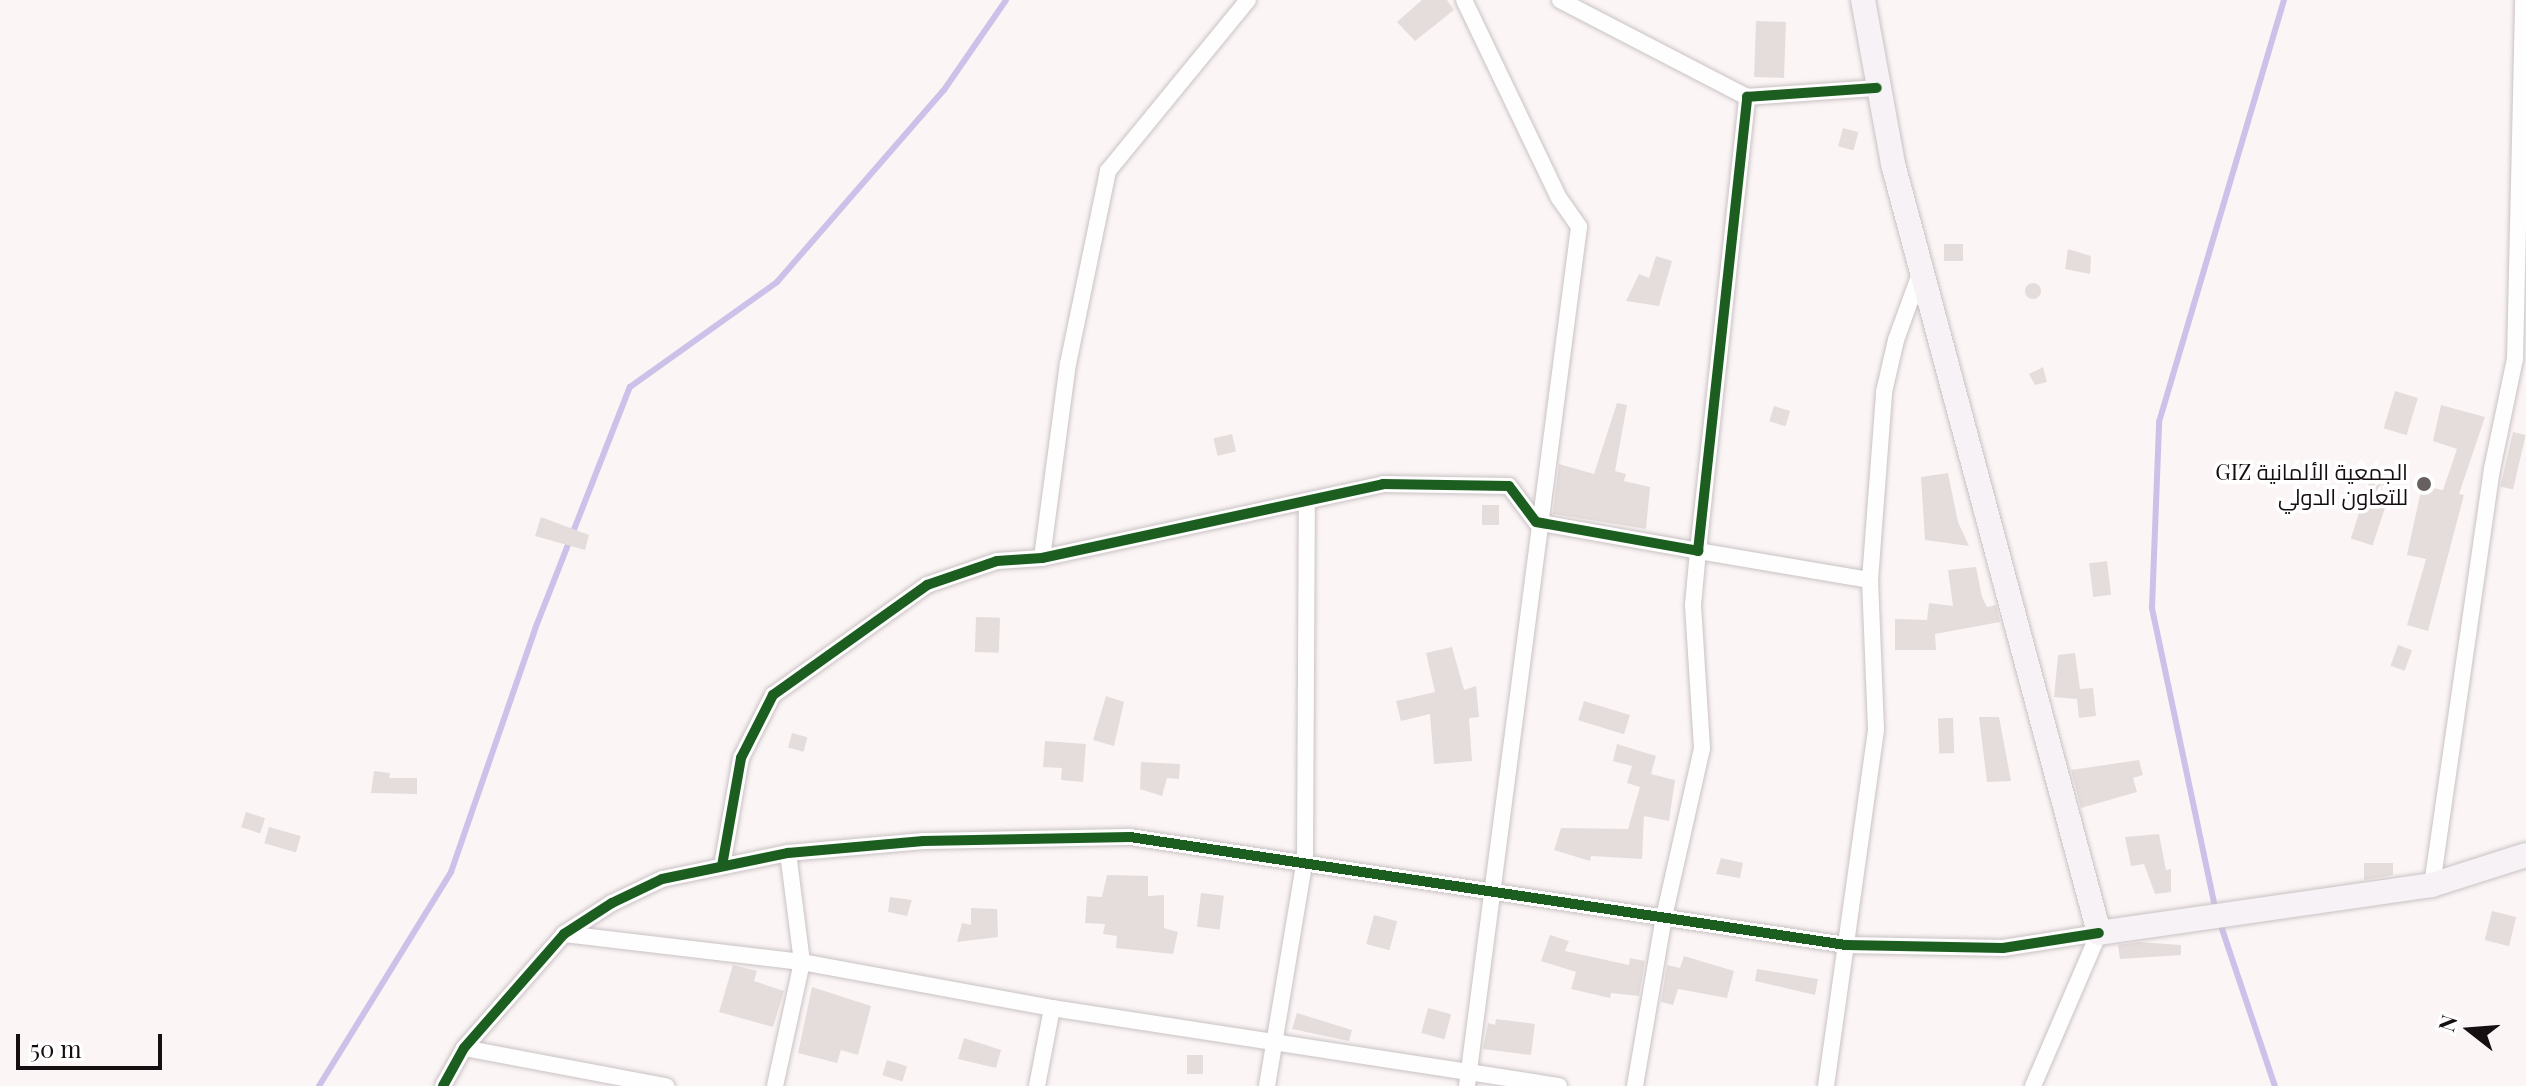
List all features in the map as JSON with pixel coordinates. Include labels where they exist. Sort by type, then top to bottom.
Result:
[{"type":"main road","points":[[1863,0],[1877,88],[1921,271],[2099,933],[2432,885],[2526,855]]},
{"type":"street","points":[[1042,558],[1068,364],[1108,171],[1248,0]]},
{"type":"street","points":[[1464,0],[1559,198],[1579,227],[1536,522],[1468,1079]]},
{"type":"street","points":[[1560,0],[1747,97],[1877,88]]},
{"type":"street","points":[[2432,885],[2492,469],[2520,360],[2526,55],[2523,0]]},
{"type":"street","points":[[1635,1086],[1664,917],[1702,748],[1693,605],[1747,97]]},
{"type":"street","points":[[1826,1086],[1876,729],[1870,580],[1884,392],[1896,340],[1921,271]]},
{"type":"street","points":[[722,866],[741,758],[773,695],[927,585],[997,561],[1042,558],[1383,484],[1509,486],[1536,522],[1870,580]]},
{"type":"street","points":[[1267,1086],[1305,860],[1307,501]]},
{"type":"street","points":[[443,1086],[464,1048],[564,934],[612,903],[662,879],[788,853],[923,841],[1130,837],[1305,860],[1846,945],[2003,948],[2099,933]]},
{"type":"street","points":[[775,1086],[802,962],[788,853]]},
{"type":"street","points":[[2033,1086],[2099,933]]},
{"type":"street","points":[[564,934],[802,962],[1468,1079],[1559,1086]]},
{"type":"street","points":[[1037,1086],[1052,1008]]},
{"type":"street","points":[[464,1048],[666,1086]]},
{"type":"building","points":[[1422,0],[1447,0],[1454,10],[1415,41],[1397,22]]},
{"type":"building","points":[[1756,21],[1786,22],[1784,78],[1754,77]]},
{"type":"building","points":[[1843,128],[1858,132],[1854,150],[1838,146]]},
{"type":"building","points":[[1944,244],[1963,244],[1963,261],[1944,261]]},
{"type":"building","points":[[2068,249],[2091,256],[2090,274],[2065,269]]},
{"type":"building","points":[[1656,256],[1672,261],[1659,306],[1626,301],[1639,274],[1649,278]]},
{"type":"building","points":[[2030,283],[2036,283],[2041,291],[2039,297],[2030,299],[2025,294],[2025,288]]},
{"type":"building","points":[[2043,367],[2047,382],[2035,385],[2029,374]]},
{"type":"building","points":[[2395,391],[2418,398],[2407,435],[2384,428]]},
{"type":"building","points":[[1617,403],[1627,405],[1615,471],[1626,474],[1624,481],[1650,487],[1646,529],[1553,514],[1559,464],[1594,474]]},
{"type":"building","points":[[2441,405],[2485,417],[2459,494],[2464,495],[2428,631],[2407,625],[2426,559],[2407,555],[2422,486],[2443,490],[2457,449],[2433,441]]},
{"type":"building","points":[[1774,406],[1790,411],[1786,426],[1769,421]]},
{"type":"building","points":[[2513,432],[2526,435],[2513,489],[2500,487]]},
{"type":"building","points":[[1232,434],[1236,452],[1218,456],[1213,438]]},
{"type":"building","points":[[2373,470],[2395,477],[2373,546],[2351,538]]},
{"type":"building","points":[[1948,473],[1958,522],[1969,546],[1925,540],[1921,477]]},
{"type":"building","points":[[1482,505],[1499,505],[1499,525],[1482,525]]},
{"type":"building","points":[[541,517],[589,535],[585,550],[535,536]]},
{"type":"building","points":[[2107,561],[2111,595],[2093,597],[2089,563]]},
{"type":"building","points":[[1976,567],[1982,597],[1987,607],[1996,605],[2000,622],[1935,634],[1936,650],[1895,650],[1895,619],[1927,620],[1929,603],[1953,606],[1948,570]]},
{"type":"building","points":[[976,617],[1000,618],[999,653],[975,652]]},
{"type":"building","points":[[2398,645],[2412,650],[2405,671],[2390,666]]},
{"type":"building","points":[[1452,647],[1464,690],[1476,686],[1479,717],[1469,718],[1472,761],[1434,764],[1430,714],[1401,721],[1396,701],[1435,692],[1426,653]]},
{"type":"building","points":[[2075,653],[2080,689],[2093,688],[2096,716],[2079,718],[2077,699],[2054,697],[2058,655]]},
{"type":"building","points":[[1106,696],[1124,702],[1114,746],[1093,740]]},
{"type":"building","points":[[1584,701],[1630,715],[1624,734],[1578,720]]},
{"type":"building","points":[[1979,717],[1999,717],[2011,781],[1987,782]]},
{"type":"building","points":[[1953,718],[1954,753],[1939,754],[1938,719]]},
{"type":"building","points":[[792,733],[807,737],[804,752],[788,747]]},
{"type":"building","points":[[1045,741],[1086,744],[1083,782],[1061,780],[1062,768],[1043,767]]},
{"type":"building","points":[[1617,744],[1656,756],[1651,774],[1675,780],[1669,821],[1644,816],[1642,859],[1591,856],[1590,861],[1554,850],[1561,828],[1628,829],[1640,787],[1627,783],[1632,766],[1613,761]]},
{"type":"building","points":[[2139,760],[2143,775],[2133,778],[2137,792],[2081,808],[2071,770]]},
{"type":"building","points":[[1141,762],[1180,764],[1179,779],[1167,778],[1162,796],[1140,789]]},
{"type":"building","points":[[374,771],[390,773],[389,778],[417,778],[417,794],[371,793]]},
{"type":"building","points":[[246,812],[265,818],[260,833],[241,827]]},
{"type":"building","points":[[269,827],[301,836],[296,852],[264,843]]},
{"type":"building","points":[[2159,834],[2166,870],[2171,869],[2171,892],[2155,894],[2144,864],[2131,866],[2125,837]]},
{"type":"building","points":[[1721,858],[1743,863],[1740,878],[1716,874]]},
{"type":"building","points":[[2364,863],[2393,863],[2393,875],[2364,880]]},
{"type":"building","points":[[1107,875],[1148,876],[1148,896],[1164,895],[1164,928],[1178,932],[1173,954],[1116,948],[1117,936],[1103,934],[1105,924],[1085,923],[1087,896],[1102,897]]},
{"type":"building","points":[[1201,893],[1224,896],[1220,930],[1197,927]]},
{"type":"building","points":[[890,897],[912,900],[907,916],[888,912]]},
{"type":"building","points":[[971,908],[997,909],[998,937],[957,942],[962,923],[971,925]]},
{"type":"building","points":[[2492,911],[2516,917],[2509,946],[2485,940]]},
{"type":"building","points":[[1374,915],[1397,921],[1389,950],[1366,944]]},
{"type":"building","points":[[1550,935],[1569,941],[1565,951],[1629,965],[1630,958],[1645,961],[1639,996],[1611,993],[1610,998],[1571,989],[1576,972],[1541,961]]},
{"type":"building","points":[[2139,942],[2181,945],[2181,955],[2120,959],[2118,945]]},
{"type":"building","points":[[1684,956],[1734,971],[1727,998],[1678,989],[1673,1005],[1661,1002],[1667,965],[1680,968]]},
{"type":"building","points":[[733,965],[757,971],[754,981],[784,991],[773,1027],[719,1012]]},
{"type":"building","points":[[1757,969],[1818,979],[1815,995],[1755,981]]},
{"type":"building","points":[[812,987],[871,1006],[858,1055],[841,1050],[837,1063],[798,1053]]},
{"type":"building","points":[[1428,1008],[1451,1014],[1444,1039],[1421,1033]]},
{"type":"building","points":[[1297,1013],[1352,1030],[1349,1041],[1292,1029]]},
{"type":"building","points":[[1496,1019],[1535,1024],[1531,1055],[1483,1049],[1488,1023],[1495,1025]]},
{"type":"building","points":[[964,1038],[1001,1050],[996,1068],[958,1059]]},
{"type":"building","points":[[1187,1055],[1203,1055],[1203,1074],[1187,1074]]},
{"type":"building","points":[[887,1060],[907,1066],[902,1081],[882,1075]]},
{"type":"waterway","points":[[319,1086],[451,872],[535,629],[630,387],[777,282],[944,90],[1006,0]]},
{"type":"waterway","points":[[2216,912],[2152,608],[2159,422],[2284,0]]},
{"type":"waterway","points":[[2220,923],[2275,1086]]},
{"type":"cycle path","points":[[722,866],[741,758],[773,695],[927,585],[997,561],[1042,558],[1383,484],[1509,486],[1536,522],[1698,551],[1747,97],[1877,88]]},
{"type":"cycle path","points":[[443,1086],[464,1048],[564,934],[612,903],[662,879],[788,853],[923,841],[1130,837],[1846,945],[2003,948],[2099,933]]},
{"type":"place","name":"GIZ الجمعية الألمانية للتعاون الدولي","points":[[2424,484]]}]
